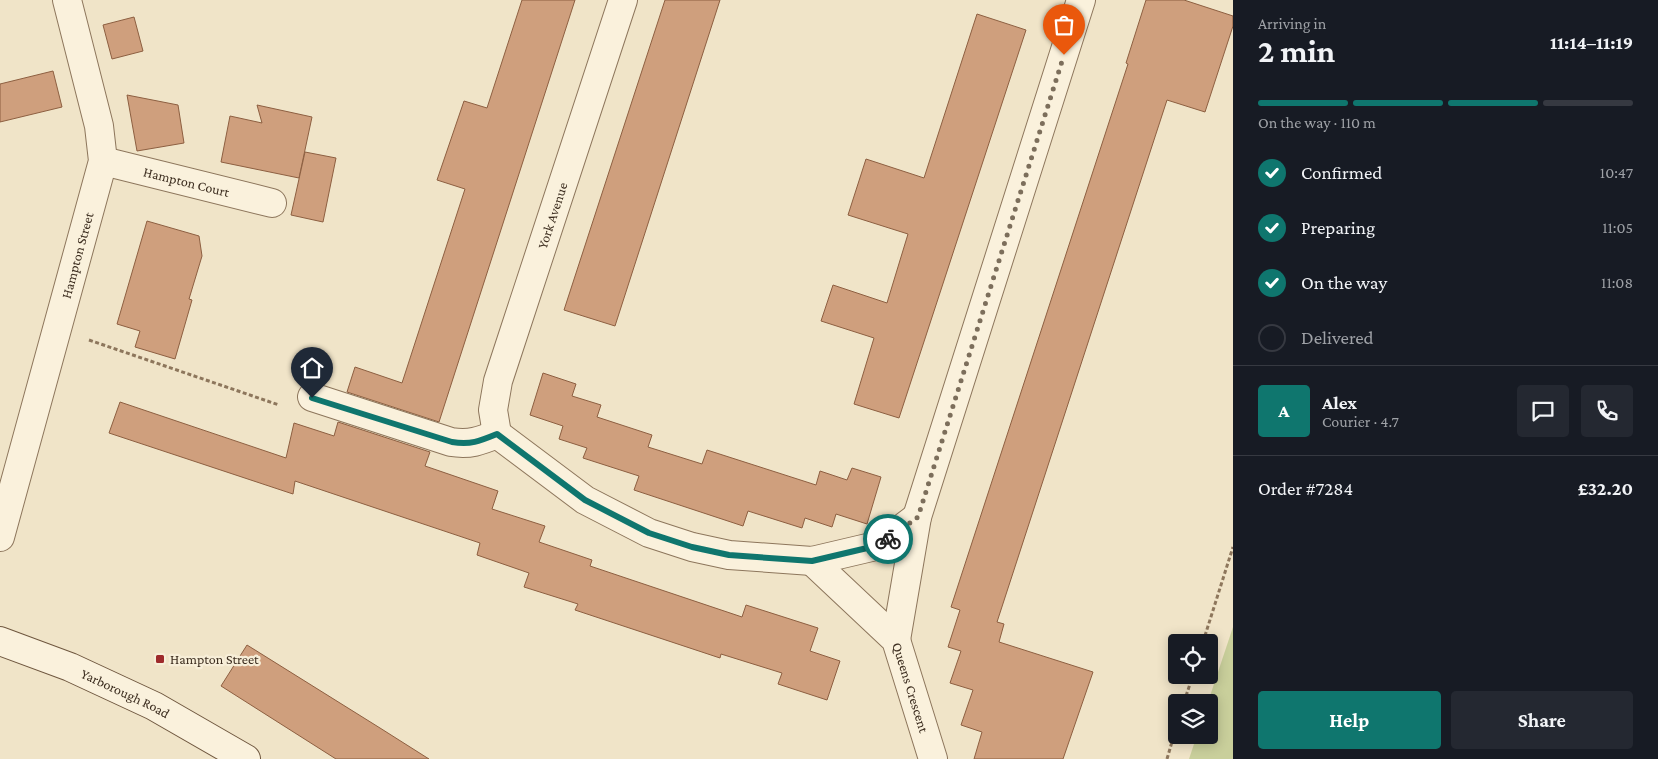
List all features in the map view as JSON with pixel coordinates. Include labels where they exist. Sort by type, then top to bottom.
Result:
[{"type":"street","name":"Hampton Street","points":[[0,537],[103,161],[99,126],[67,0]]},
{"type":"street","name":"York Avenue","points":[[497,434],[493,410],[498,381],[623,0]]},
{"type":"street","points":[[896,640],[918,517],[1081,0]]},
{"type":"street","name":"Hampton Court","points":[[103,161],[272,203]]},
{"type":"street","points":[[312,398],[452,442],[465,444],[478,442],[497,434],[585,500],[649,533],[692,547],[729,555],[812,561],[880,545],[918,517]]},
{"type":"street","name":"Queens Crescent","points":[[812,561],[896,640],[933,759]]},
{"type":"street","name":"Yarborough Road","points":[[0,641],[70,667],[154,706],[246,759]]},
{"type":"path","points":[[56,328],[299,412],[312,398]]},
{"type":"path","points":[[1206,634],[1233,547]]},
{"type":"path","points":[[1167,759],[1171,744]]},
{"type":"green space","points":[[1233,627],[1233,759],[1189,759],[1194,744],[1218,744],[1218,694],[1211,694],[1214,684],[1218,684],[1218,672]]},
{"type":"building","points":[[522,0],[575,0],[439,422],[347,392],[355,367],[402,383],[465,189],[437,180],[464,101],[487,108]]},
{"type":"building","points":[[665,0],[720,0],[615,326],[564,310]]},
{"type":"building","points":[[1146,0],[1184,0],[1233,16],[1233,26],[1205,112],[1167,100],[997,622],[1004,624],[999,642],[1093,672],[1063,759],[974,759],[982,732],[961,725],[973,690],[950,683],[961,651],[948,647],[960,610],[951,607],[1128,64],[1126,63]]},
{"type":"building","points":[[977,14],[1026,30],[899,418],[854,404],[874,338],[821,321],[833,285],[887,303],[908,234],[848,215],[866,159],[924,178]]},
{"type":"building","points":[[134,17],[143,51],[112,59],[103,25]]},
{"type":"building","points":[[53,71],[62,107],[0,122],[0,84]]},
{"type":"building","points":[[127,95],[178,105],[184,143],[137,151]]},
{"type":"building","points":[[257,105],[312,117],[299,178],[221,162],[230,116],[262,123]]},
{"type":"building","points":[[305,152],[336,158],[323,222],[291,215]]},
{"type":"building","points":[[147,221],[199,236],[202,256],[189,299],[192,300],[175,359],[135,347],[140,331],[117,324]]},
{"type":"building","points":[[543,373],[576,384],[572,396],[601,405],[597,417],[652,435],[648,447],[702,464],[707,450],[816,485],[820,471],[847,480],[852,468],[881,477],[867,524],[836,514],[832,527],[805,518],[802,528],[748,511],[743,526],[634,490],[639,476],[583,458],[587,448],[559,439],[563,426],[530,415]]},
{"type":"building","points":[[120,402],[286,458],[294,423],[334,436],[338,422],[430,452],[425,466],[498,491],[492,509],[545,526],[539,542],[592,560],[590,566],[742,617],[746,605],[818,628],[810,651],[840,661],[827,700],[778,684],[782,673],[721,654],[720,658],[575,610],[578,604],[524,587],[529,573],[477,555],[480,543],[295,481],[293,494],[109,433]]},
{"type":"building","points":[[247,645],[429,759],[336,759],[221,686]]},
{"type":"way so far","points":[[888,539],[918,517],[1064,55]]},
{"type":"place","name":"Hampton Street","points":[[160,659]]},
{"type":"route","points":[[312,398],[452,442],[465,444],[478,442],[497,434],[585,500],[649,533],[692,547],[729,555],[812,561],[880,545],[888,539]]}]
